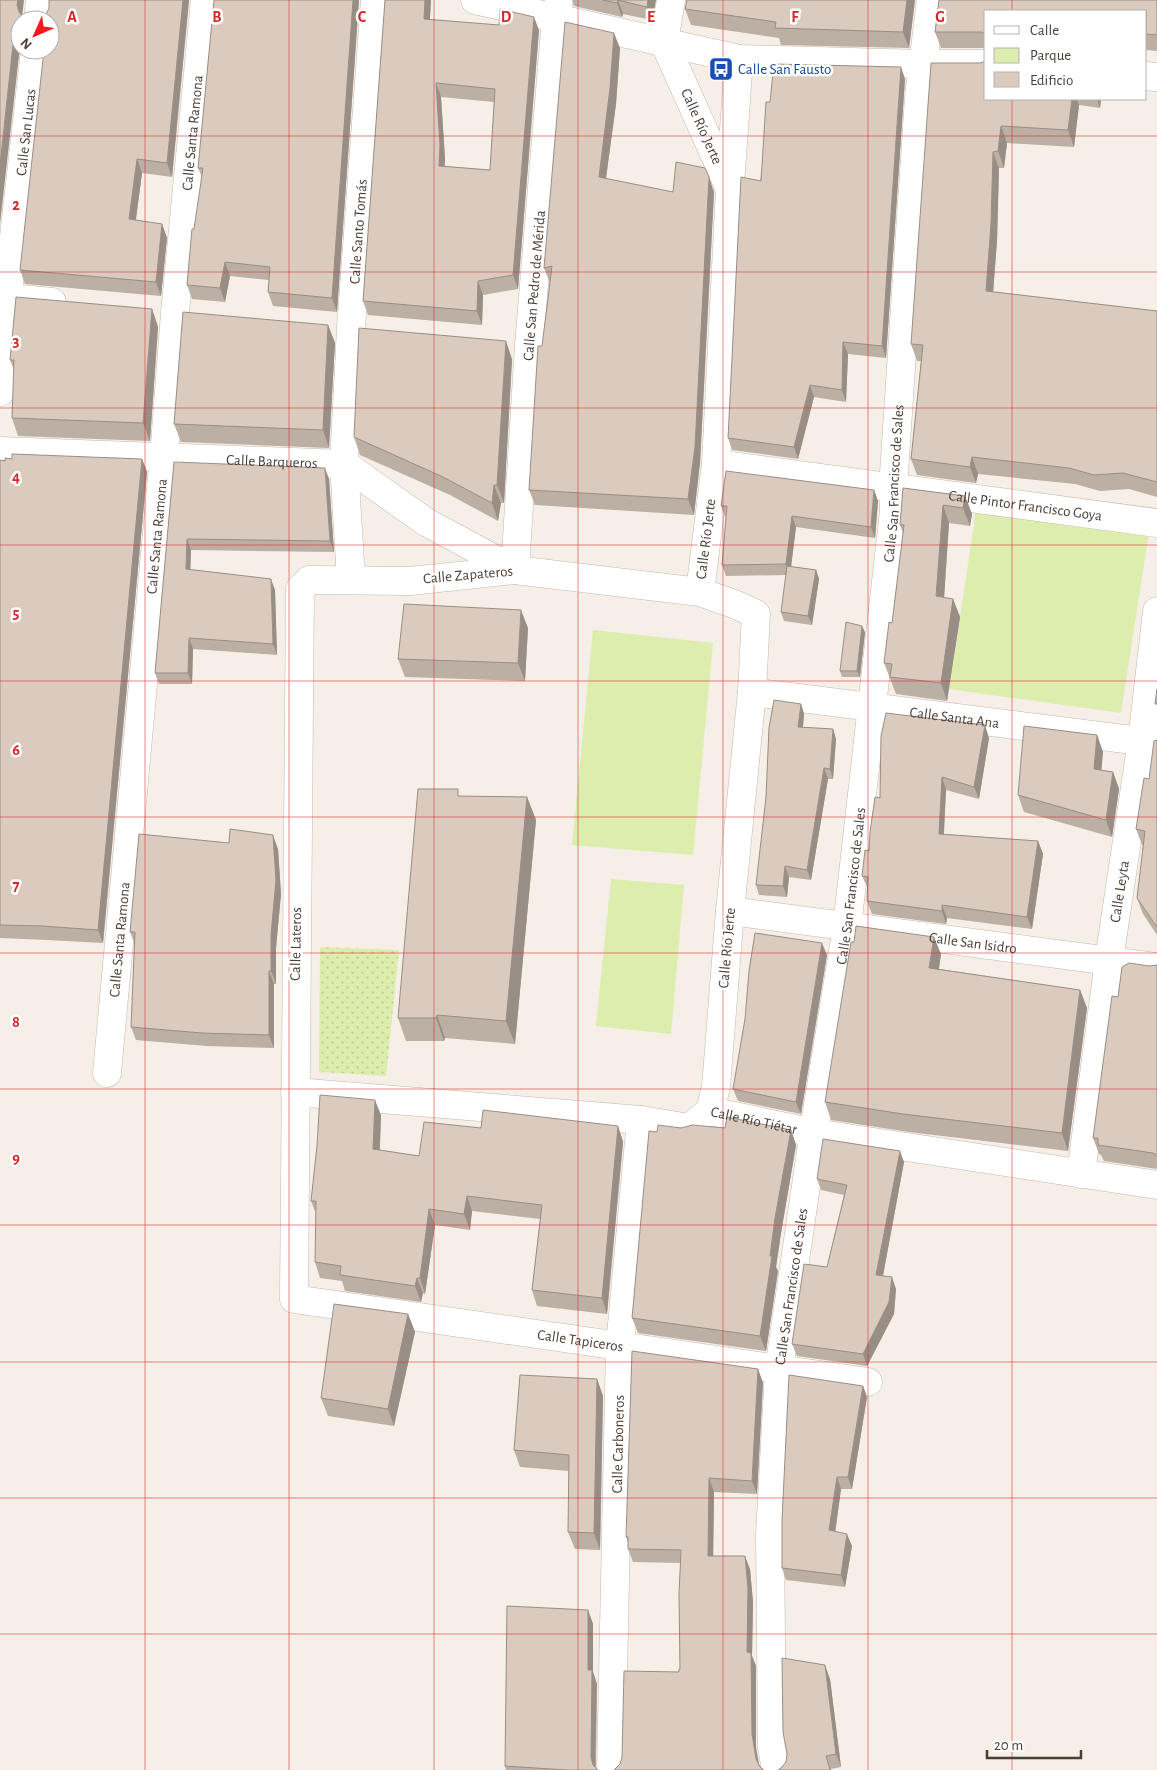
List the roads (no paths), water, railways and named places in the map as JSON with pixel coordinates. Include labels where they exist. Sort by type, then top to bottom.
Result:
[{"type":"street","name":"Calle Santa Ramona","points":[[107,1074],[205,0]]},
{"type":"street","name":"Calle Santo Tomás","points":[[351,580],[344,464],[361,329],[375,0]]},
{"type":"street","points":[[474,0],[558,10],[664,42],[739,59],[984,64]]},
{"type":"street","points":[[664,42],[670,0]]},
{"type":"street","name":"Calle San Francisco de Sales","points":[[776,1770],[772,1747],[770,1535],[779,1369],[847,927],[873,708],[894,511],[893,488],[923,64],[931,0]]},
{"type":"street","name":"Calle San Pedro de Mérida","points":[[515,570],[519,344],[558,10]]},
{"type":"street","name":"Calle Río Jerte","points":[[664,42],[730,189],[716,464],[700,592],[756,614],[752,692],[730,911],[716,1088],[710,1111]]},
{"type":"street","points":[[730,189],[739,59]]},
{"type":"street","name":"Calle San Lucas","points":[[0,392],[4,297],[34,60]]},
{"type":"street","points":[[4,297],[79,304]]},
{"type":"street","points":[[146,310],[204,315]]},
{"type":"street","points":[[322,326],[361,329]]},
{"type":"street","name":"Calle Barqueros","points":[[0,451],[344,464]]},
{"type":"street","points":[[344,464],[426,522],[515,570]]},
{"type":"street","name":"Calle Pintor Francisco Goya","points":[[716,464],[1157,523]]},
{"type":"street","name":"Calle Zapateros","points":[[300,589],[308,580],[410,580],[515,570],[700,592]]},
{"type":"street","name":"Calle Lateros","points":[[294,1299],[300,589]]},
{"type":"street","name":"Calle Leyta","points":[[1082,1174],[1109,960],[1150,742],[1157,610]]},
{"type":"street","name":"Calle Santa Ana","points":[[752,692],[1150,742]]},
{"type":"street","name":"Calle San Isidro","points":[[730,911],[1157,967]]},
{"type":"street","name":"Calle Río Tiétar","points":[[295,1092],[641,1120],[689,1128],[710,1111],[814,1133],[1157,1185]]},
{"type":"street","name":"Calle Carboneros","points":[[611,1770],[620,1346],[641,1120]]},
{"type":"street","name":"Calle Tapiceros","points":[[294,1299],[868,1382]]},
{"type":"place","name":"Calle San Fausto","points":[[721,69]]}]
